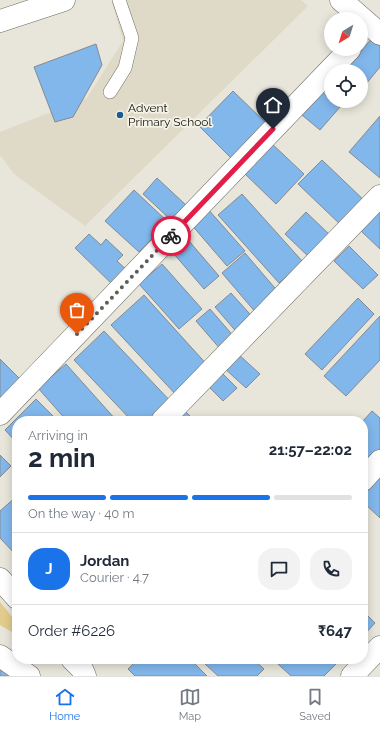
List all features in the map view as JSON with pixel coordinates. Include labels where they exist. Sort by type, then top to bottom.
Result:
[{"type":"street","points":[[0,22],[64,0]]},
{"type":"street","points":[[348,2],[371,33]]},
{"type":"street","points":[[0,414],[343,56]]},
{"type":"street","points":[[167,416],[380,196]]},
{"type":"street","points":[[368,474],[380,461]]},
{"type":"street","points":[[0,579],[12,592]]},
{"type":"street","points":[[368,659],[380,647]]},
{"type":"street","points":[[0,656],[28,676]]},
{"type":"street","points":[[77,664],[82,669],[85,676]]},
{"type":"street","points":[[352,676],[364,664]]},
{"type":"lane","points":[[110,92],[125,68],[132,38],[120,0]]},
{"type":"shaded area","name":"Advent Primary School","points":[[120,0],[301,0],[308,6],[85,226],[14,174],[0,155],[0,132],[87,98],[123,41],[112,3]]},
{"type":"shaded area","points":[[0,602],[12,617],[12,632],[0,625]]},
{"type":"building","points":[[372,38],[380,45],[380,67],[368,82],[368,64],[350,64],[357,56],[368,56],[368,43]]},
{"type":"building","points":[[96,44],[102,65],[73,117],[55,122],[34,67]]},
{"type":"building","points":[[233,91],[267,124],[233,160],[199,126]]},
{"type":"building","points":[[322,92],[324,94],[324,108],[339,108],[320,130],[302,115]]},
{"type":"building","points":[[380,116],[380,178],[349,152]]},
{"type":"building","points":[[269,141],[304,174],[276,204],[242,171]]},
{"type":"building","points":[[322,160],[368,204],[344,228],[298,184]]},
{"type":"building","points":[[157,178],[187,206],[172,221],[143,194]]},
{"type":"building","points":[[134,190],[168,222],[139,252],[105,221]]},
{"type":"building","points":[[242,194],[303,262],[279,283],[218,215]]},
{"type":"building","points":[[207,208],[245,251],[227,266],[190,223]]},
{"type":"building","points":[[306,212],[332,237],[311,259],[285,234]]},
{"type":"building","points":[[380,212],[380,249],[360,230]]},
{"type":"building","points":[[89,234],[101,245],[106,239],[123,255],[117,261],[128,271],[114,286],[75,248]]},
{"type":"building","points":[[183,234],[219,276],[204,289],[168,247]]},
{"type":"building","points":[[349,246],[378,275],[363,289],[334,261]]},
{"type":"building","points":[[245,253],[280,294],[257,314],[222,273]]},
{"type":"building","points":[[162,264],[202,309],[179,329],[139,284]]},
{"type":"building","points":[[231,293],[257,322],[240,336],[215,307]]},
{"type":"building","points":[[144,295],[210,368],[178,397],[111,325]]},
{"type":"building","points":[[358,298],[374,314],[322,370],[305,354]]},
{"type":"building","points":[[210,309],[236,339],[222,351],[196,321]]},
{"type":"building","points":[[380,316],[380,360],[346,396],[324,376]]},
{"type":"building","points":[[104,331],[174,405],[162,416],[127,416],[74,360]]},
{"type":"building","points":[[237,353],[260,374],[246,388],[223,367]]},
{"type":"building","points":[[0,359],[24,383],[0,408]]},
{"type":"building","points":[[66,364],[113,416],[63,416],[38,388]]},
{"type":"building","points":[[222,373],[237,388],[223,401],[208,386]]},
{"type":"building","points":[[36,399],[53,416],[19,416]]},
{"type":"building","points":[[184,410],[190,416],[178,416]]},
{"type":"building","points":[[372,411],[380,418],[380,451],[368,464],[368,416]]},
{"type":"building","points":[[12,423],[12,438],[5,430]]},
{"type":"building","points":[[0,455],[11,466],[0,477]]},
{"type":"building","points":[[380,477],[380,518],[368,507],[368,490]]},
{"type":"building","points":[[12,500],[12,551],[0,538],[0,511]]},
{"type":"building","points":[[368,616],[375,623],[368,631]]},
{"type":"building","points":[[133,664],[195,664],[207,676],[135,676],[128,669]]},
{"type":"building","points":[[205,664],[258,664],[264,669],[257,676],[218,676]]},
{"type":"building","points":[[278,664],[336,664],[324,676],[291,676]]},
{"type":"building","points":[[0,669],[11,676],[0,676]]},
{"type":"way so far","points":[[77,334],[171,236]]},
{"type":"place","name":"Advent Primary School","points":[[120,115]]},
{"type":"route","points":[[171,236],[273,129]]}]
